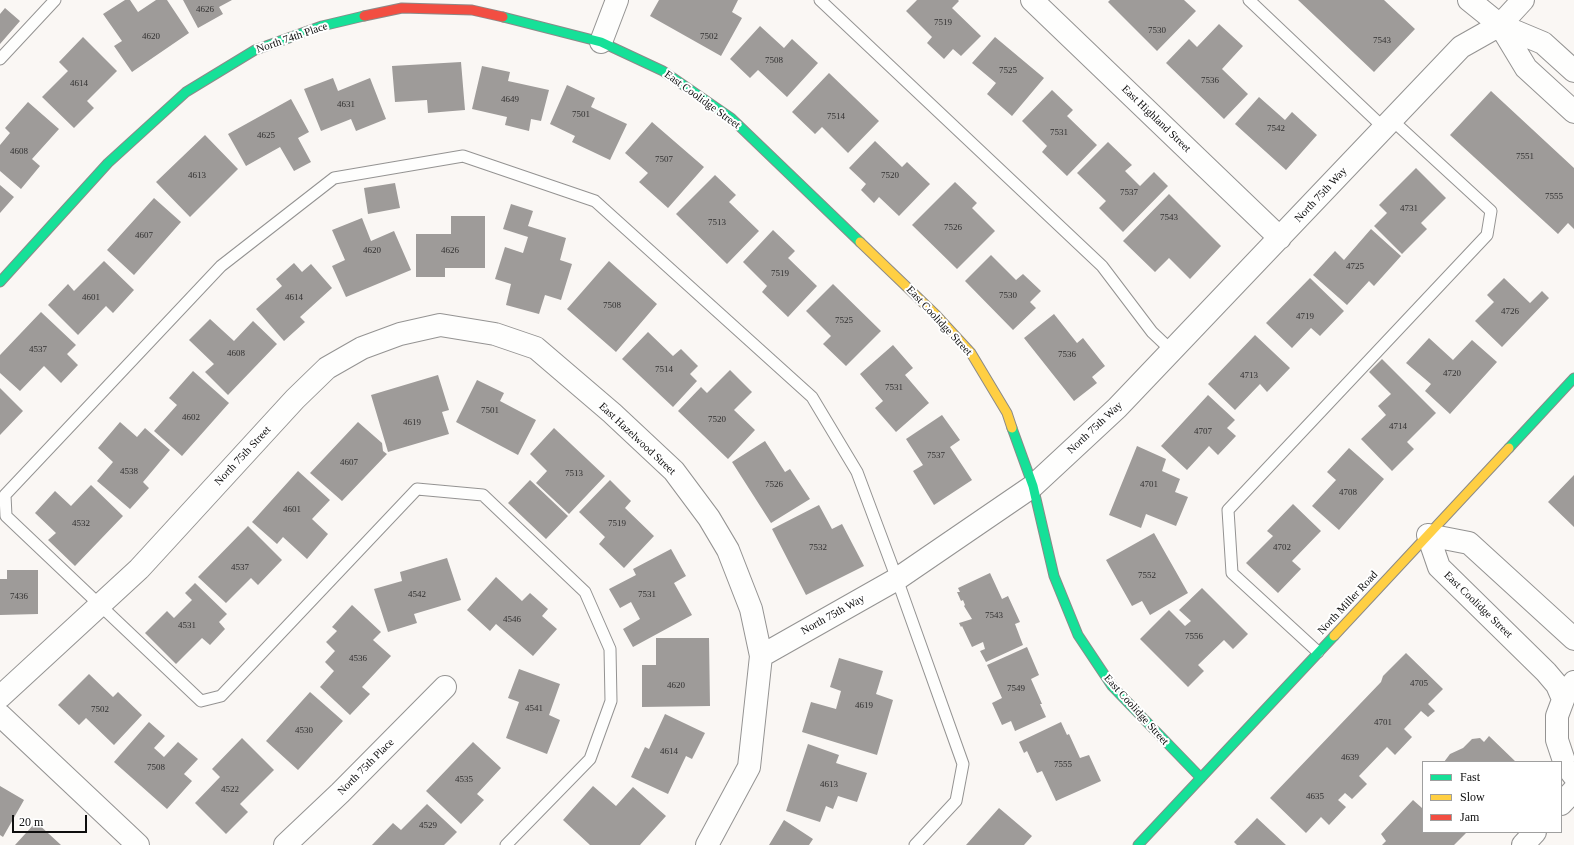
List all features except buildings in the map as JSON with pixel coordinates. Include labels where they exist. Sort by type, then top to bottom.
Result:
[{"type":"street","points":[[601,42],[617,0]]},
{"type":"street","name":"East Highland Street","points":[[1032,0],[1280,238]]},
{"type":"street","points":[[1469,0],[1500,25],[1543,43],[1574,71]]},
{"type":"street","name":"North 75th Way","points":[[761,656],[897,579],[1033,486],[1117,408],[1461,47],[1500,25],[1523,0]]},
{"type":"street","name":"North 74th Place","points":[[0,282],[108,163],[186,92],[255,50],[322,26],[402,8],[472,10],[601,42]]},
{"type":"street","points":[[1500,25],[1526,68],[1574,112]]},
{"type":"street","name":"East Coolidge Street","points":[[601,42],[662,71],[731,118],[936,315],[971,353],[1007,413],[1033,486],[1054,576],[1078,635],[1112,686],[1201,778]]},
{"type":"street","name":"North 75th Street","points":[[0,697],[139,569],[295,399],[327,368],[362,348],[400,334],[440,326],[495,334],[536,348]]},
{"type":"street","name":"East Hazelwood Street","points":[[536,348],[612,413],[674,471],[709,518],[728,550],[748,601],[761,656]]},
{"type":"street","name":"North Miller Road","points":[[1138,845],[1574,378]]},
{"type":"street","points":[[1428,535],[1469,543],[1574,639]]},
{"type":"street","name":"East Coolidge Street","points":[[1428,535],[1440,568],[1546,672],[1557,685],[1568,690]]},
{"type":"street","points":[[707,845],[749,766],[761,656]]},
{"type":"street","name":"North 75th Place","points":[[285,845],[340,794],[445,688]]},
{"type":"street","points":[[1568,690],[1557,716],[1557,740],[1565,764],[1574,776]]},
{"type":"street","points":[[0,715],[138,845]]},
{"type":"street","points":[[1562,803],[1574,790]]},
{"type":"street","points":[[1523,845],[1534,833]]},
{"type":"lane","points":[[0,59],[55,0]]},
{"type":"lane","points":[[820,0],[1102,266],[1152,332],[1172,351]]},
{"type":"lane","points":[[1249,0],[1388,124],[1492,212],[1487,235],[1228,510],[1232,573],[1318,652]]},
{"type":"lane","points":[[506,845],[590,759],[611,701],[610,649],[585,592],[483,495],[418,489],[220,696],[201,701],[101,604],[6,516],[5,495],[221,266],[334,178],[463,156],[595,201],[812,397],[857,472],[963,764],[956,801],[915,845]]},
{"type":"traffic: fast","points":[[0,282],[108,163],[186,92],[255,50],[322,26],[364,16]]},
{"type":"traffic: fast","points":[[503,17],[601,42],[663,71],[731,118],[860,242]]},
{"type":"traffic: fast","points":[[1509,448],[1574,378]]},
{"type":"traffic: fast","points":[[1012,428],[1033,486],[1054,576],[1078,635],[1112,686],[1201,778]]},
{"type":"traffic: fast","points":[[1138,845],[1334,636]]},
{"type":"traffic: slow","points":[[860,242],[936,315],[971,353],[1007,413],[1012,428]]},
{"type":"traffic: slow","points":[[1334,636],[1509,448]]},
{"type":"traffic: jam","points":[[364,16],[402,8],[472,10],[503,17]]}]
